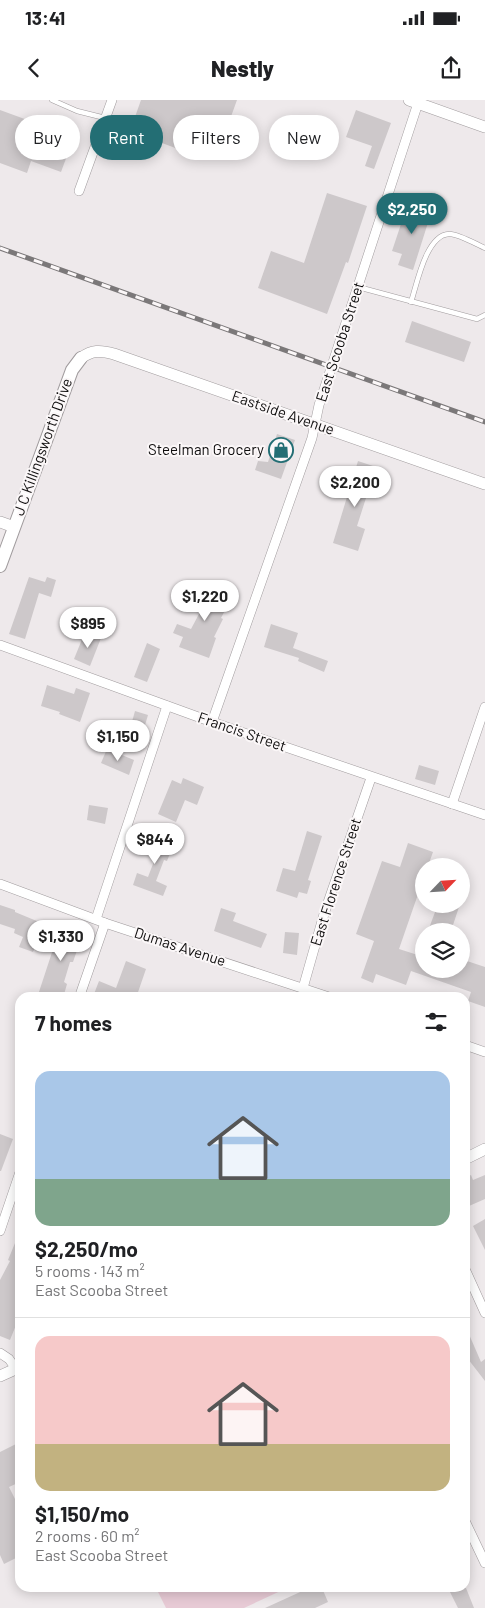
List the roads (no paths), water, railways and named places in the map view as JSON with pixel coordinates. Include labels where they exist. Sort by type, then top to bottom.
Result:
[{"type":"main road","name":"J C Killingsworth Drive","points":[[0,566],[72,370],[81,358]]},
{"type":"street","points":[[106,115],[112,100]]},
{"type":"street","points":[[414,102],[485,127]]},
{"type":"street","name":"East Scooba Street","points":[[212,722],[312,438],[319,405],[358,287],[414,102]]},
{"type":"street","points":[[79,191],[90,160]]},
{"type":"street","name":"Eastside Avenue","points":[[81,358],[88,352],[96,350],[114,354],[485,484]]},
{"type":"street","points":[[0,522],[14,527]]},
{"type":"street","name":"Francis Street","points":[[0,645],[371,778],[485,815]]},
{"type":"street","points":[[82,992],[101,921],[167,706]]},
{"type":"street","points":[[452,804],[485,707]]},
{"type":"street","name":"East Florence Street","points":[[303,988],[324,914],[371,778]]},
{"type":"street","name":"Dumas Avenue","points":[[0,884],[101,921],[310,992]]},
{"type":"street","points":[[470,1047],[485,1052]]},
{"type":"street","points":[[470,1156],[485,1149]]},
{"type":"street","points":[[0,1230],[15,1186]]},
{"type":"street","points":[[470,1280],[485,1313]]},
{"type":"street","points":[[0,1353],[15,1365]]},
{"type":"street","points":[[0,1376],[15,1369]]},
{"type":"street","points":[[470,1532],[485,1563]]},
{"type":"lane","points":[[52,100],[94,115]]},
{"type":"lane","points":[[411,302],[429,248],[441,236],[450,233],[485,248]]},
{"type":"lane","points":[[358,287],[476,319],[485,316]]},
{"type":"railway","points":[[0,248],[485,422]]},
{"type":"place","name":"Steelman Grocery","points":[[281,450]]}]
